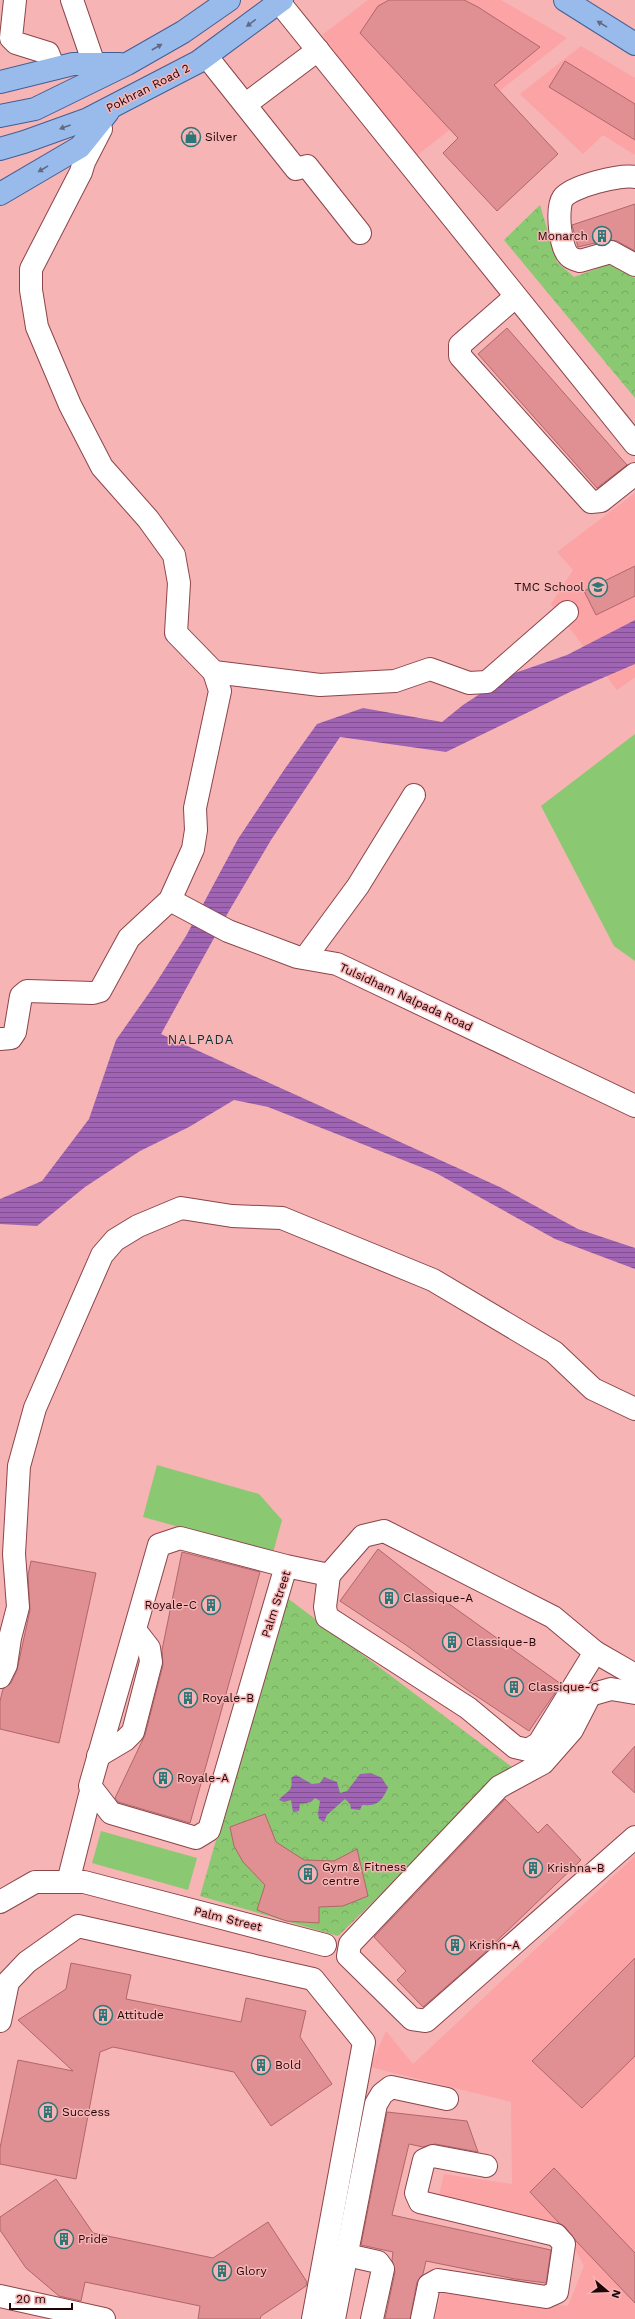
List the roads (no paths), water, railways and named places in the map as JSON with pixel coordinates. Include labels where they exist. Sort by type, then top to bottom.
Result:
[{"type":"main road","points":[[0,116],[35,109],[127,64],[183,32],[228,0]]},
{"type":"main road","points":[[565,0],[635,44]]},
{"type":"main road","name":"Pokhran Road 2","points":[[0,149],[88,119],[207,57],[280,1]]},
{"type":"main road","points":[[0,82],[74,64],[127,64]]},
{"type":"main road","points":[[6,190],[80,147],[112,106]]},
{"type":"street","points":[[15,0],[11,38],[16,43],[48,53],[54,68]]},
{"type":"street","points":[[72,0],[94,64]]},
{"type":"street","points":[[280,1],[515,297],[635,444]]},
{"type":"street","points":[[246,104],[318,50]]},
{"type":"street","points":[[207,57],[246,104],[296,169],[307,166],[360,233]]},
{"type":"street","points":[[0,1039],[11,1038],[15,1032],[21,996],[27,991],[92,993],[100,991],[129,938],[170,900],[193,849],[196,830],[195,808],[220,691],[214,672],[176,633],[179,583],[174,555],[148,519],[102,467],[70,405],[37,327],[31,290],[31,269],[81,172],[84,162],[112,106]]},
{"type":"street","points":[[635,177],[610,177],[568,193],[560,204],[558,216],[566,250],[569,256],[580,261],[611,252],[635,265]]},
{"type":"street","points":[[515,297],[460,345],[460,356],[591,502],[601,501],[635,474]]},
{"type":"street","points":[[214,672],[320,685],[395,681],[430,669],[469,683],[487,682],[567,612]]},
{"type":"street","points":[[305,958],[358,886],[414,795]]},
{"type":"street","name":"Tulsidham Nalpada Road","points":[[170,900],[228,931],[305,958],[338,964],[635,1106]]},
{"type":"street","points":[[0,1677],[6,1665],[10,1638],[18,1607],[14,1554],[19,1466],[35,1408],[102,1255],[115,1240],[138,1226],[181,1208],[232,1216],[282,1218],[433,1280],[554,1352],[593,1389],[635,1409]]},
{"type":"street","points":[[595,1652],[539,1743],[528,1750],[515,1747],[468,1708],[327,1617],[325,1607],[329,1575],[363,1536],[384,1531],[553,1617],[595,1652],[635,1675]]},
{"type":"street","points":[[76,1882],[90,1790],[98,1756],[159,1545],[180,1538],[286,1566]]},
{"type":"street","name":"Palm Street","points":[[90,1790],[111,1813],[196,1838],[209,1830],[286,1566],[329,1575]]},
{"type":"street","points":[[635,1693],[612,1690],[590,1695],[572,1730],[543,1763],[499,1787],[350,1944],[348,1956],[412,2019],[426,2021],[635,1837]]},
{"type":"street","name":"Palm Street","points":[[0,1902],[35,1882],[76,1882],[325,1944]]},
{"type":"street","points":[[0,2020],[8,1982],[27,1962],[78,1926],[313,1979],[364,2042],[313,2319]]},
{"type":"street","points":[[334,2319],[376,2104],[382,2094],[392,2087],[447,2099]]},
{"type":"street","points":[[422,2319],[429,2285],[438,2280],[546,2297],[557,2292],[564,2244],[556,2234],[420,2202],[416,2193],[424,2160],[433,2156],[486,2166]]},
{"type":"street","points":[[347,2255],[378,2262],[383,2269],[372,2319]]},
{"type":"street","points":[[0,2296],[104,2319]]},
{"type":"place","name":"Silver","points":[[191,137]]},
{"type":"place","name":"Monarch","points":[[602,236]]},
{"type":"place","name":"TMC School","points":[[598,587]]},
{"type":"place","name":"Classique-A","points":[[389,1598]]},
{"type":"place","name":"Royale-C","points":[[211,1605]]},
{"type":"place","name":"Classique-B","points":[[452,1642]]},
{"type":"place","name":"Classique-C","points":[[514,1687]]},
{"type":"place","name":"Royale-B","points":[[188,1698]]},
{"type":"place","name":"Royale-A","points":[[163,1778]]},
{"type":"place","name":"Krishna-B","points":[[533,1868]]},
{"type":"place","name":"Gym & Fitness centre","points":[[308,1874]]},
{"type":"place","name":"Krishn-A","points":[[455,1945]]},
{"type":"place","name":"Attitude","points":[[103,2015]]},
{"type":"place","name":"Bold","points":[[261,2065]]},
{"type":"place","name":"Success","points":[[48,2112]]},
{"type":"place","name":"Pride","points":[[64,2239]]},
{"type":"place","name":"Glory","points":[[222,2271]]},
{"type":"district","name":"NALPADA","points":[[201,1039]]}]
